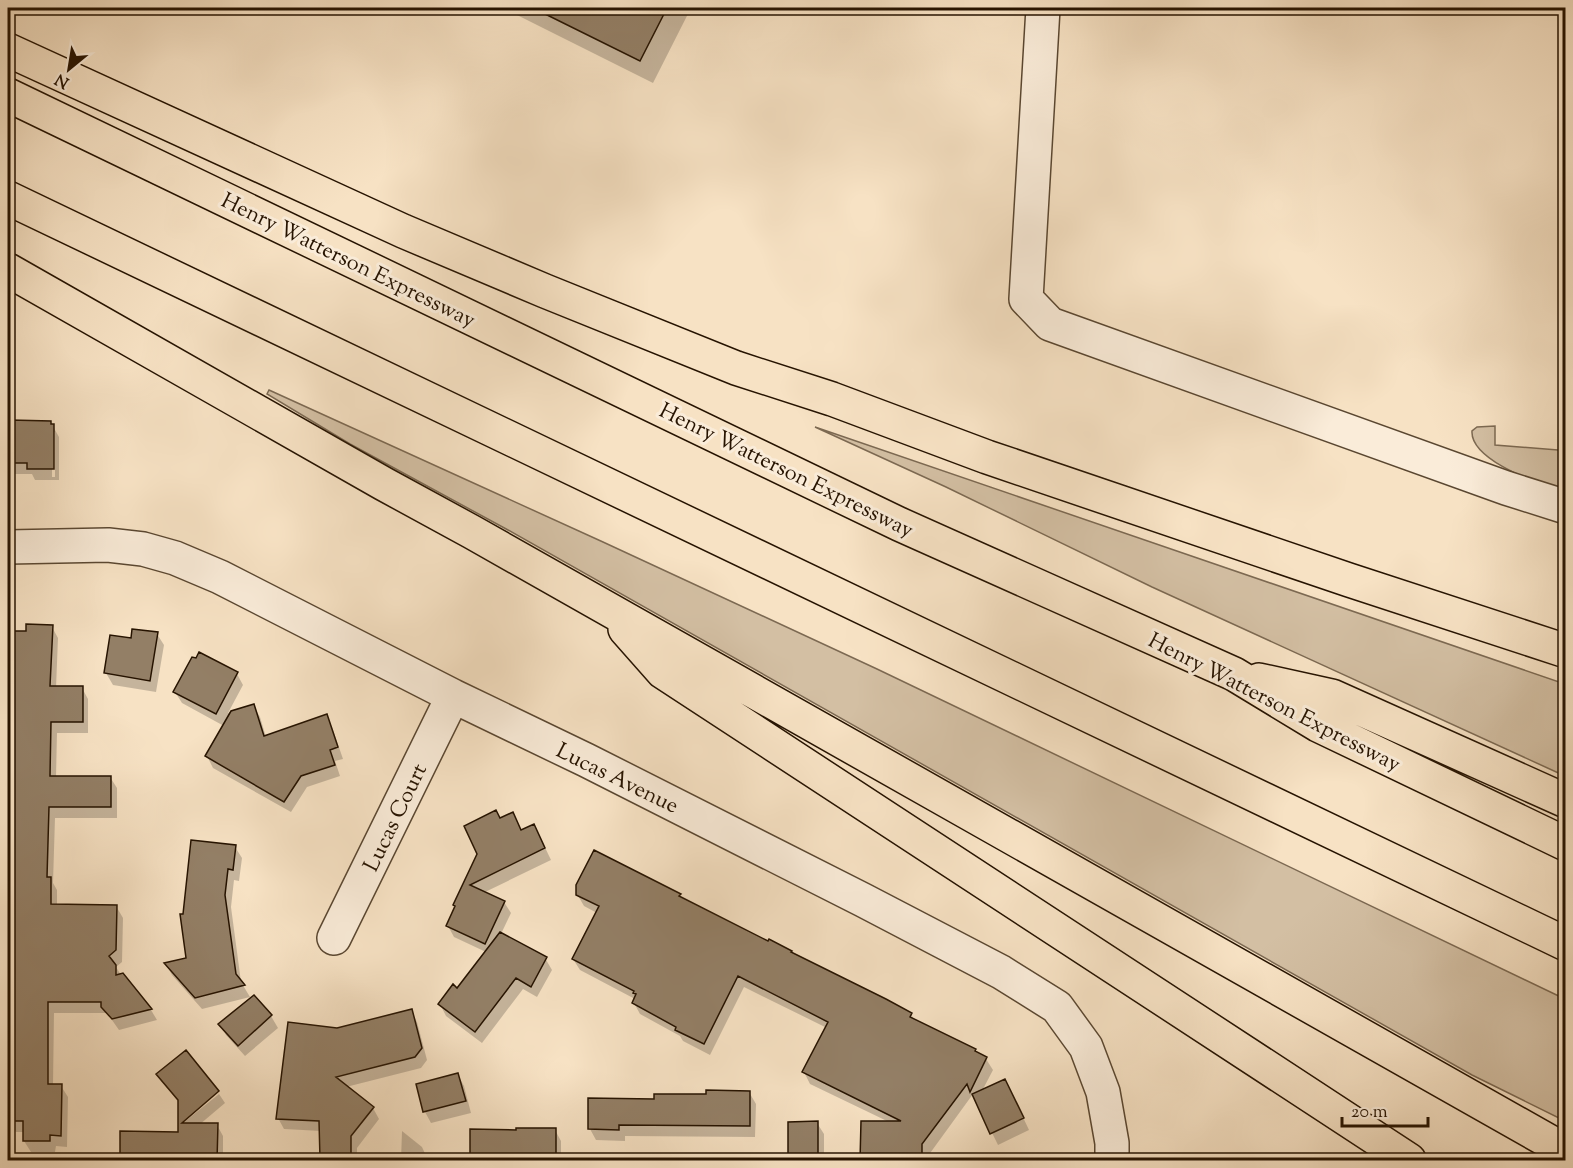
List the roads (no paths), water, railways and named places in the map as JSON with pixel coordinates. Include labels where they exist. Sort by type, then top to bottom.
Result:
[{"type":"highway","points":[[8,50],[403,231],[736,368],[832,399],[987,457],[1566,651]]},
{"type":"highway","name":"Henry Watterson Expressway","points":[[8,95],[899,524],[1234,674],[1318,725],[1566,844]]},
{"type":"highway","points":[[8,198],[1566,944]]},
{"type":"highway","points":[[8,270],[1566,1151]]},
{"type":"highway","points":[[608,609],[663,672],[1409,1161]]},
{"type":"highway","points":[[1234,674],[1332,696],[1566,801]]},
{"type":"street","points":[[1042,8],[1026,299],[1050,324],[1496,485],[1566,507]]},
{"type":"street","name":"Lucas Avenue","points":[[8,548],[108,545],[143,549],[174,558],[220,577],[863,900],[1001,972],[1057,1006],[1086,1047],[1103,1092],[1112,1143],[1112,1161]]},
{"type":"street","name":"Lucas Court","points":[[334,938],[453,696]]}]
